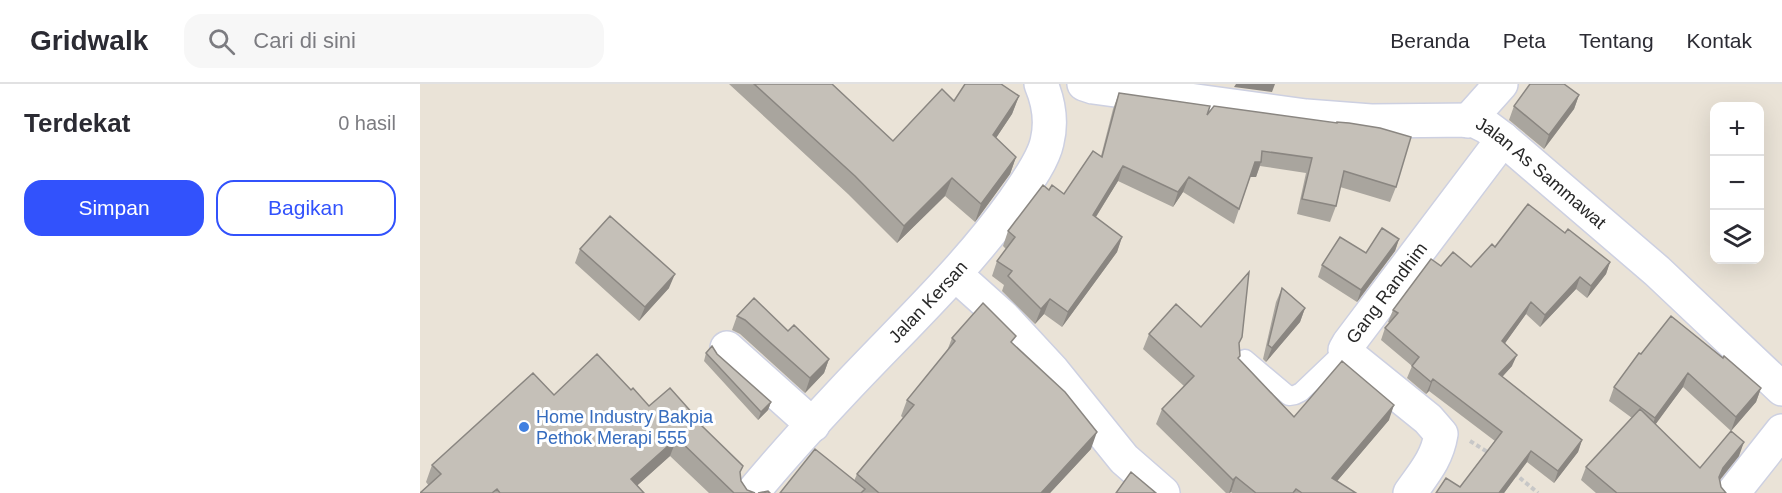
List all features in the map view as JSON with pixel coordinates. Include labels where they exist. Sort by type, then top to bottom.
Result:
[{"type":"street","name":"Jalan Kersan","points":[[752,493],[842,392],[956,275],[998,225],[1028,182],[1047,144],[1050,122],[1047,98],[1041,84]]},
{"type":"street","points":[[1468,121],[1501,84]]},
{"type":"street","name":"Jalan As Sammawat","points":[[1050,122],[1088,85],[1306,116],[1371,121],[1473,120],[1503,139],[1656,271],[1782,389]]},
{"type":"street","name":"Gang Randhim","points":[[1441,434],[1428,419],[1345,350],[1503,139]]},
{"type":"street","points":[[956,275],[1003,317],[1053,372],[1124,459],[1163,493]]},
{"type":"street","points":[[726,348],[813,425]]},
{"type":"street","points":[[1733,493],[1782,431]]},
{"type":"street","points":[[1410,493],[1432,462],[1441,434]]},
{"type":"lane","points":[[1245,359],[1289,396],[1300,393],[1345,350]]},
{"type":"path","points":[[1441,434],[1461,437],[1494,457]]},
{"type":"path","points":[[1512,471],[1538,493]]},
{"type":"building","points":[[754,84],[832,84],[893,141],[942,89],[954,101],[965,84],[1001,84],[1019,96],[993,135],[1016,157],[981,204],[952,178],[904,226],[855,176]]},
{"type":"building","points":[[1530,84],[1564,84],[1579,95],[1549,135],[1514,106]]},
{"type":"building","points":[[1119,93],[1210,106],[1207,115],[1214,106],[1349,123],[1380,128],[1411,137],[1396,187],[1344,171],[1336,206],[1302,199],[1312,158],[1262,151],[1261,162],[1255,162],[1239,209],[1189,177],[1178,192],[1123,166],[1093,215],[1122,237],[1068,312],[1050,299],[1041,309],[1008,276],[1012,271],[997,261],[1015,237],[1008,231],[1043,185],[1049,190],[1052,185],[1064,194],[1093,151],[1102,157]]},
{"type":"building","points":[[1528,204],[1565,233],[1568,229],[1610,262],[1591,286],[1580,277],[1545,315],[1531,302],[1502,341],[1517,355],[1499,374],[1582,440],[1558,471],[1531,451],[1499,493],[1436,493],[1446,478],[1460,487],[1502,432],[1433,379],[1431,382],[1412,366],[1419,357],[1385,328],[1398,313],[1393,310],[1431,259],[1441,266],[1453,252],[1471,267],[1492,244],[1495,247]]},
{"type":"building","points":[[610,216],[675,274],[645,307],[580,249]]},
{"type":"building","points":[[1382,228],[1399,239],[1361,290],[1322,265],[1340,237],[1366,253]]},
{"type":"building","points":[[1249,272],[1238,358],[1294,417],[1342,361],[1394,405],[1332,478],[1356,493],[1302,493],[1296,489],[1293,493],[1256,493],[1236,477],[1233,480],[1162,409],[1194,376],[1149,334],[1176,304],[1201,327]]},
{"type":"building","points":[[1282,288],[1305,308],[1272,348],[1268,345]]},
{"type":"building","points":[[754,298],[788,331],[794,325],[829,359],[810,378],[745,320],[737,316]]},
{"type":"building","points":[[983,303],[1016,336],[1011,342],[1065,392],[1097,432],[1041,493],[879,493],[857,474],[914,405],[907,400],[955,341],[952,338]]},
{"type":"building","points":[[1671,316],[1723,358],[1724,356],[1761,388],[1736,417],[1688,373],[1655,418],[1614,387]]},
{"type":"building","points":[[712,346],[717,354],[771,402],[761,412],[706,353]]},
{"type":"building","points":[[597,354],[649,406],[670,388],[702,426],[743,466],[740,472],[741,481],[747,490],[755,493],[734,493],[677,438],[631,479],[644,493],[500,493],[497,489],[492,493],[420,493],[441,474],[432,465],[533,373],[554,395]]},
{"type":"building","points":[[1640,409],[1700,468],[1731,431],[1744,442],[1723,468],[1719,477],[1721,487],[1726,493],[1617,493],[1586,467]]},
{"type":"building","points":[[815,449],[865,489],[861,493],[780,493]]},
{"type":"building","points":[[1131,472],[1156,493],[1116,493]]},
{"type":"place","name":"Home Industry Bakpia Pethok Merapi 555","points":[[524,427]]}]
